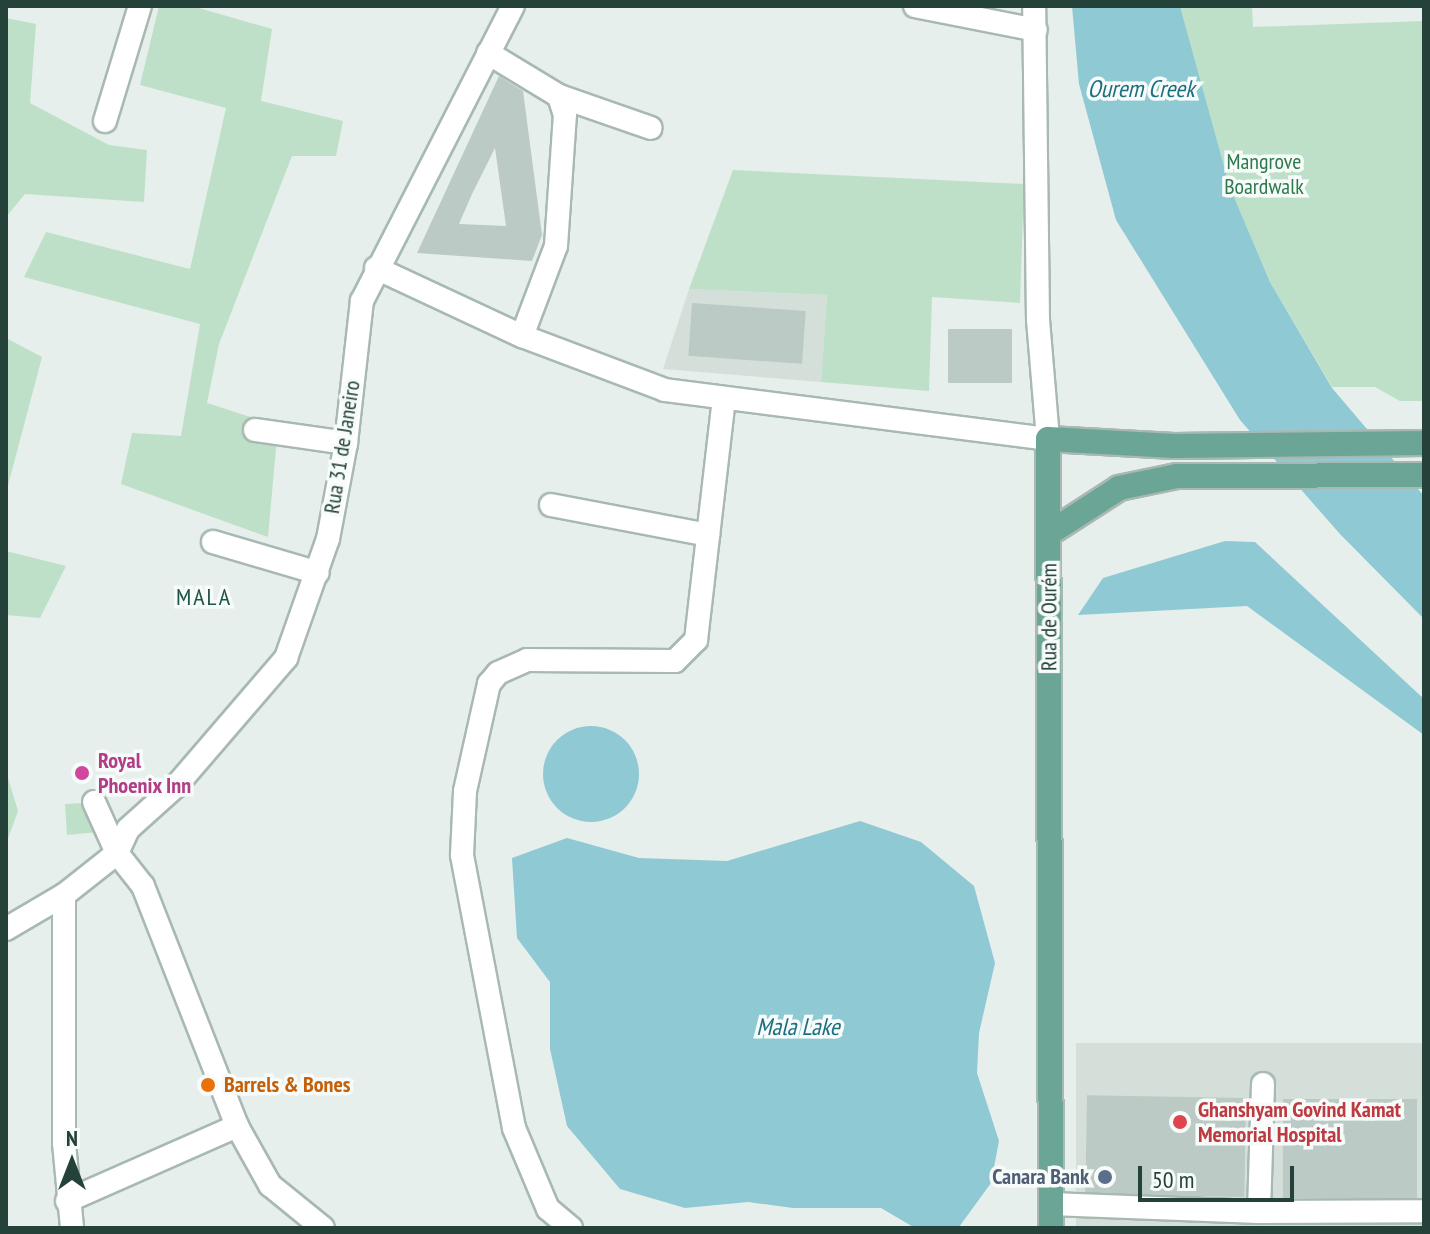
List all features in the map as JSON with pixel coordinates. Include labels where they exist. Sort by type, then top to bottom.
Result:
[{"type":"main road","points":[[1048,439],[1174,446],[1424,443]]},
{"type":"main road","name":"Rua de Ourém","points":[[1048,439],[1051,1216]]},
{"type":"main road","points":[[1048,534],[1119,488],[1177,476],[1424,475]]},
{"type":"street","points":[[105,121],[140,6]]},
{"type":"street","name":"Rua 31 de Janeiro","points":[[6,929],[64,895],[117,853],[128,829],[176,786],[286,658],[318,573],[346,443],[362,301],[376,268],[513,6]]},
{"type":"street","points":[[915,6],[1036,30]]},
{"type":"street","name":"Rua de Ourém","points":[[1034,6],[1038,320],[1048,439]]},
{"type":"street","points":[[488,53],[545,83],[559,96],[651,128]]},
{"type":"street","points":[[522,336],[556,246],[565,115],[559,96]]},
{"type":"street","points":[[376,268],[522,336],[665,390],[1048,439]]},
{"type":"street","points":[[571,1228],[548,1209],[514,1128],[462,855],[465,791],[489,684],[498,673],[527,660],[675,661],[688,652],[696,640],[724,399]]},
{"type":"street","points":[[255,430],[346,443]]},
{"type":"street","points":[[551,505],[708,535]]},
{"type":"street","points":[[213,542],[318,573]]},
{"type":"street","points":[[94,802],[117,853],[143,886],[237,1126],[270,1185],[323,1228]]},
{"type":"street","points":[[64,895],[67,1201],[72,1228]]},
{"type":"street","points":[[1259,1212],[1263,1084]]},
{"type":"street","points":[[67,1201],[237,1126]]},
{"type":"street","points":[[1051,1216],[1424,1211]]},
{"type":"shaded area","points":[[689,289],[827,295],[821,382],[663,369]]},
{"type":"shaded area","points":[[1076,1043],[1424,1043],[1424,1227],[1076,1227]]},
{"type":"green space","points":[[159,6],[192,6],[272,29],[261,101],[343,121],[336,156],[292,156],[219,344],[207,403],[278,426],[268,537],[121,484],[132,433],[181,436],[200,324],[24,277],[46,232],[190,269],[226,108],[140,85]]},
{"type":"green space","name":"Mangrove Boardwalk","points":[[1180,6],[1252,6],[1253,27],[1424,21],[1424,401],[1400,401],[1375,387],[1332,387],[1270,282],[1230,189]]},
{"type":"green space","points":[[6,18],[36,24],[30,103],[109,145],[147,150],[144,202],[25,194],[6,217]]},
{"type":"green space","points":[[733,170],[1024,184],[1020,303],[932,297],[929,391],[821,382],[827,295],[689,289]]},
{"type":"green space","points":[[6,338],[42,357],[6,493]]},
{"type":"green space","points":[[6,551],[66,566],[40,618],[6,615]]},
{"type":"green space","points":[[6,771],[18,811],[6,844]]},
{"type":"green space","points":[[85,803],[98,832],[67,835],[65,804]]},
{"type":"water","name":"Ourem Creek","points":[[1072,6],[1180,6],[1230,188],[1270,282],[1332,388],[1424,496],[1424,619],[1340,534],[1240,420],[1116,220],[1079,84]]},
{"type":"water","points":[[1225,541],[1255,542],[1424,699],[1424,735],[1247,606],[1078,615],[1103,578]]},
{"type":"water","points":[[591,726],[609,729],[625,740],[636,756],[639,774],[636,792],[625,808],[609,819],[591,822],[573,819],[557,808],[546,792],[543,774],[546,756],[557,740],[573,729]]},
{"type":"water","name":"Mala Lake","points":[[860,821],[921,842],[974,886],[995,963],[979,1033],[977,1073],[999,1141],[991,1183],[959,1227],[935,1228],[915,1228],[881,1208],[793,1208],[748,1202],[685,1208],[620,1189],[567,1126],[550,1049],[550,982],[517,938],[512,858],[567,838],[639,858],[727,861]]},
{"type":"building","points":[[499,76],[523,91],[542,235],[532,261],[417,253]],"holes":[[[495,148],[506,226],[459,224]]]},
{"type":"building","points":[[692,303],[806,311],[802,364],[688,356]]},
{"type":"building","points":[[948,329],[1012,329],[1012,383],[948,383]]},
{"type":"building","points":[[1087,1095],[1246,1098],[1244,1197],[1085,1194]]},
{"type":"building","points":[[1283,1099],[1417,1099],[1417,1198],[1283,1198]]},
{"type":"place","name":"Royal Phoenix Inn","points":[[82,773]]},
{"type":"place","name":"Barrels & Bones","points":[[208,1085]]},
{"type":"place","name":"Ghanshyam Govind Kamat Memorial Hospital","points":[[1180,1122]]},
{"type":"place","name":"Canara Bank","points":[[1105,1177]]},
{"type":"district","name":"MALA","points":[[204,597]]}]
